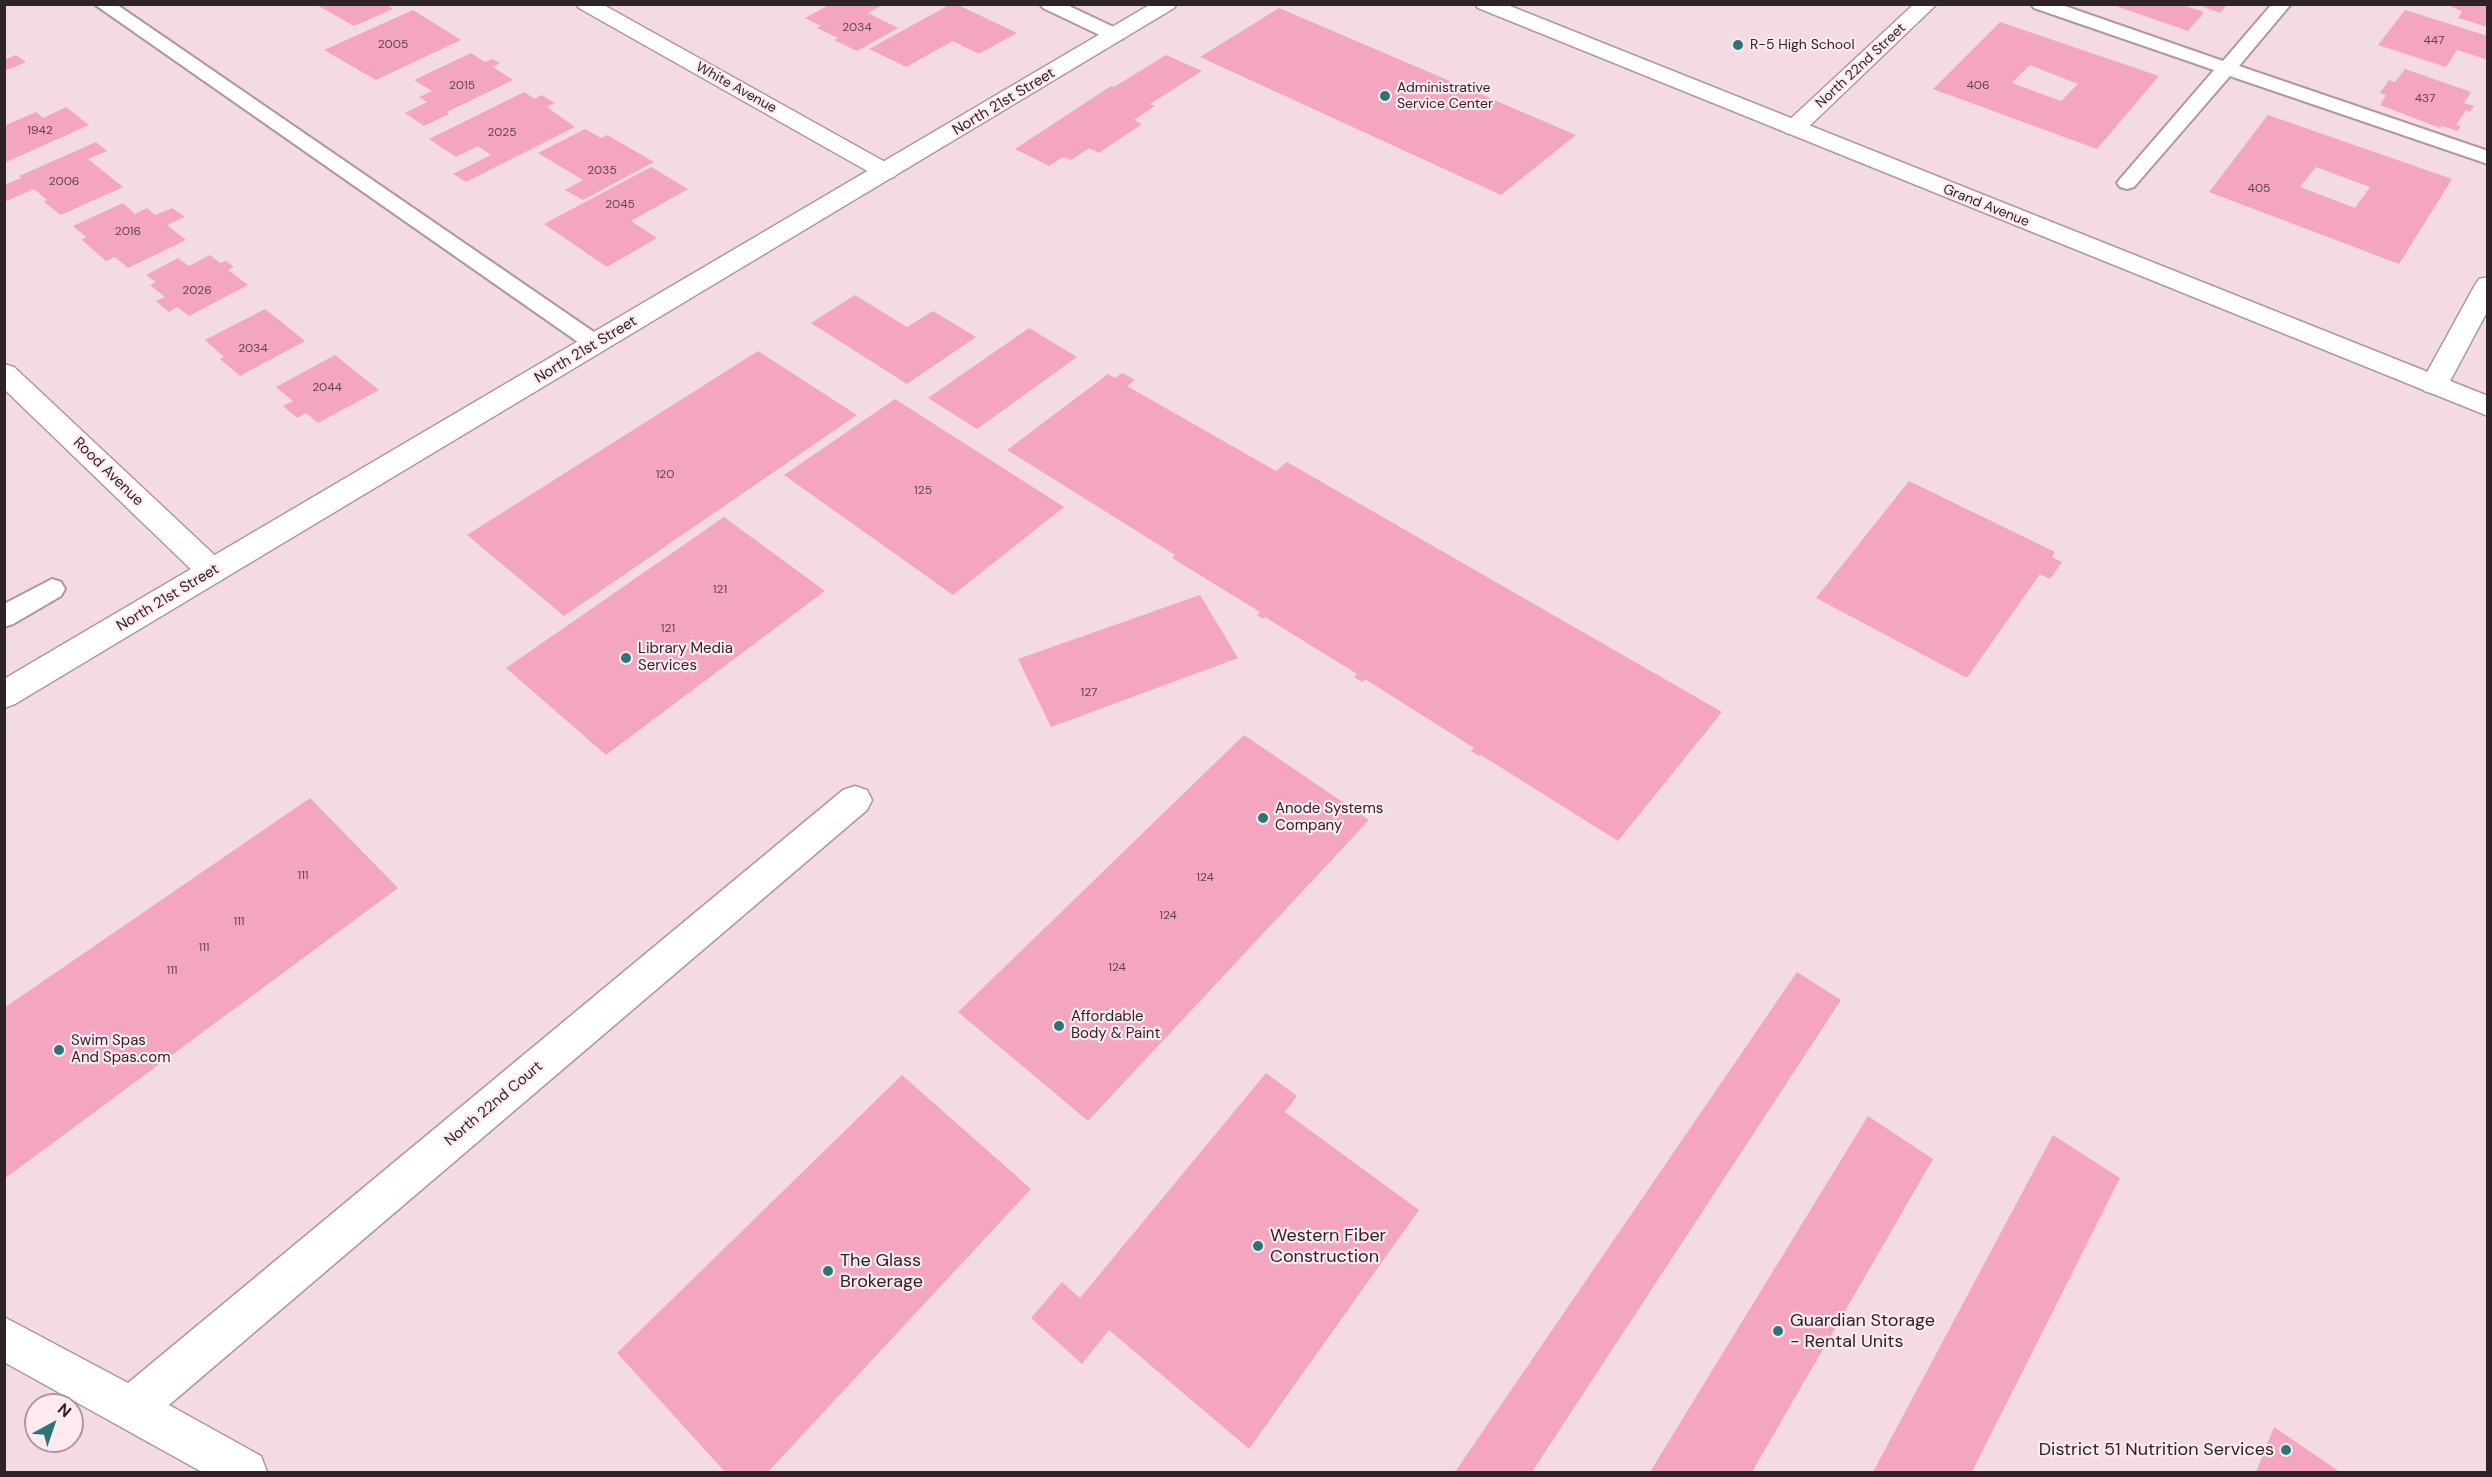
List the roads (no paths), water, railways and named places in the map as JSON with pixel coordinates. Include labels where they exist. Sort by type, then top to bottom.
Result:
[{"type":"street","name":"White Avenue","points":[[586,4],[886,172]]},
{"type":"street","name":"North 21st Street","points":[[4,695],[1167,4]]},
{"type":"street","name":"Grand Avenue","points":[[1485,4],[2487,406]]},
{"type":"street","name":"North 22nd Street","points":[[1794,128],[1927,4]]},
{"type":"street","points":[[2434,385],[2487,285]]},
{"type":"street","name":"Rood Avenue","points":[[4,373],[212,571]]},
{"type":"street","name":"North 22nd Court","points":[[132,1408],[855,800]]},
{"type":"street","points":[[4,1338],[245,1473]]},
{"type":"lane","points":[[103,4],[596,344]]},
{"type":"lane","points":[[1049,4],[1115,35]]},
{"type":"lane","points":[[2040,4],[2487,158]]},
{"type":"lane","points":[[2127,183],[2282,4]]},
{"type":"lane","points":[[4,617],[52,590]]},
{"type":"place","name":"R-5 High School","points":[[1738,45]]},
{"type":"place","name":"Administrative Service Center","points":[[1385,96]]},
{"type":"place","name":"Library Media Services","points":[[626,658]]},
{"type":"place","name":"Anode Systems Company","points":[[1263,818]]},
{"type":"place","name":"Affordable Body & Paint","points":[[1059,1026]]},
{"type":"place","name":"Swim Spas And Spas.com","points":[[59,1050]]},
{"type":"place","name":"Western Fiber Construction","points":[[1258,1246]]},
{"type":"place","name":"The Glass Brokerage","points":[[828,1271]]},
{"type":"place","name":"Guardian Storage - Rental Units","points":[[1778,1331]]},
{"type":"place","name":"District 51 Nutrition Services","points":[[2286,1450]]}]
